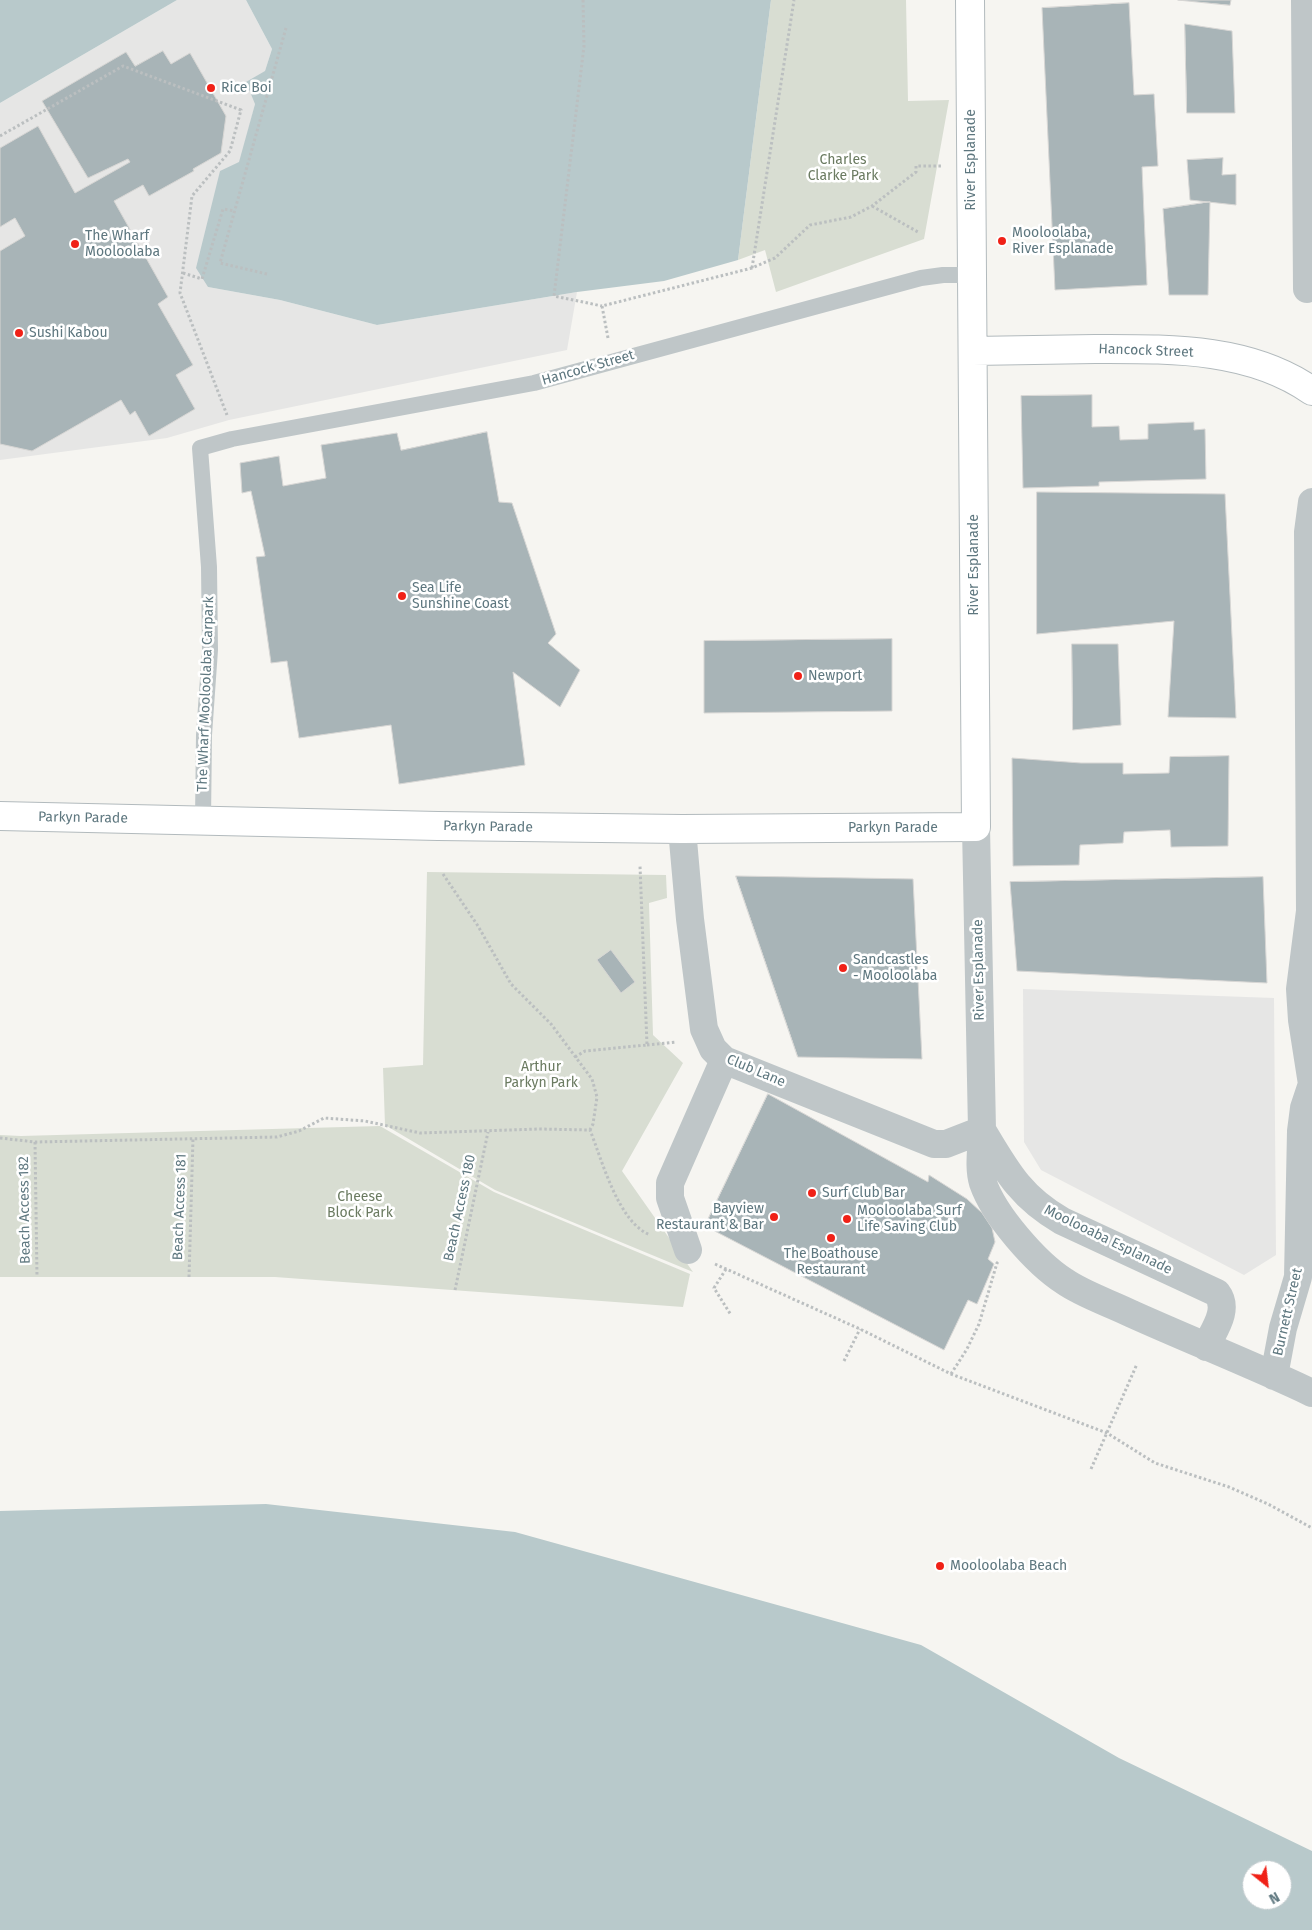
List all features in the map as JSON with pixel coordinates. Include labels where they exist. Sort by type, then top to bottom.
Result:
[{"type":"street","name":"River Esplanade","points":[[970,0],[976,827],[982,1130]]},
{"type":"street","points":[[1305,0],[1307,289]]},
{"type":"street","name":"Hancock Street","points":[[973,351],[1150,349],[1232,356],[1287,375],[1312,391]]},
{"type":"street","name":"Burnett Street","points":[[1274,1376],[1283,1328],[1298,1277],[1300,1131],[1304,1108],[1312,1084],[1302,1020],[1300,989],[1310,911],[1308,532],[1312,502]]},
{"type":"street","name":"Parkyn Parade","points":[[0,816],[438,826],[682,829],[976,827]]},
{"type":"street","name":"Club Lane","points":[[682,829],[690,919],[704,1029],[713,1049],[724,1060],[934,1144],[946,1144],[982,1130]]},
{"type":"street","points":[[688,1250],[670,1198],[670,1183],[724,1060]]},
{"type":"street","points":[[982,1130],[981,1166],[983,1183],[994,1205],[1009,1227],[1041,1263],[1073,1286],[1312,1393]]},
{"type":"street","name":"Moolooaba Esplanade","points":[[982,1130],[1016,1184],[1042,1209],[1062,1221],[1217,1293],[1222,1301],[1222,1310],[1206,1347]]},
{"type":"lane","name":"Hancock Street","points":[[200,448],[242,438],[534,383],[928,276],[972,275]]},
{"type":"lane","name":"The Wharf Mooloolaba Carpark","points":[[200,448],[209,567],[210,650],[204,735],[203,820]]},
{"type":"path","points":[[583,0],[584,46],[554,296],[602,306],[752,268],[775,258],[810,226],[851,217],[872,206],[916,172],[916,166],[972,165]]},
{"type":"path","points":[[752,268],[794,0]]},
{"type":"path","points":[[266,274],[220,263],[286,28]]},
{"type":"path","points":[[0,136],[123,66],[240,110],[230,151],[192,196],[180,293],[229,420]]},
{"type":"path","points":[[872,206],[918,232]]},
{"type":"path","points":[[183,273],[202,279],[223,208],[235,211]]},
{"type":"path","points":[[602,306],[613,361]]},
{"type":"path","points":[[640,866],[647,1045]]},
{"type":"path","points":[[443,874],[489,943],[511,984],[551,1024],[592,1079],[598,1097],[590,1130]]},
{"type":"path","points":[[576,1057],[585,1051],[679,1041]]},
{"type":"path","name":"Beach Access 180","points":[[455,1290],[488,1132]]},
{"type":"path","name":"Beach Access 181","points":[[189,1277],[193,1138]]},
{"type":"path","name":"Beach Access 182","points":[[35,1142],[37,1277]]},
{"type":"path","points":[[951,1374],[967,1349],[979,1324],[997,1263],[1005,1257]]},
{"type":"path","points":[[726,1269],[714,1288],[731,1315]]},
{"type":"path","points":[[844,1361],[860,1329]]},
{"type":"path","points":[[1091,1469],[1138,1364]]},
{"type":"shaded area","points":[[0,0],[177,0],[0,103]]},
{"type":"shaded area","name":"The Wharf Mooloolaba","points":[[177,0],[246,0],[272,49],[255,104],[208,287],[280,300],[377,325],[577,292],[567,350],[229,420],[167,438],[0,460],[0,103]]},
{"type":"shaded area","points":[[246,0],[771,0],[738,260],[664,281],[577,292],[377,325],[280,300],[208,287],[196,268],[220,171],[239,162],[255,104],[246,82],[265,71],[272,49]]},
{"type":"shaded area","points":[[1023,989],[1274,998],[1276,1255],[1244,1275],[1041,1170],[1024,1142]]},
{"type":"shaded area","points":[[266,1504],[515,1532],[921,1645],[1119,1758],[1312,1851],[1312,1930],[0,1930],[0,1511]]},
{"type":"green space","name":"Charles Clarke Park","points":[[771,0],[906,0],[908,101],[949,100],[924,239],[776,292],[765,250],[738,260]]},
{"type":"green space","name":"Arthur Parkyn Park","points":[[427,872],[666,875],[667,898],[649,903],[653,1035],[683,1063],[622,1171],[693,1272],[495,1190],[385,1125],[383,1068],[423,1065]]},
{"type":"green space","name":"Cheese Block Park","points":[[380,1126],[494,1192],[690,1274],[683,1307],[275,1277],[0,1277],[0,1135]]},
{"type":"building","points":[[1178,0],[1231,0],[1230,5]]},
{"type":"building","points":[[1129,3],[1134,95],[1154,94],[1158,166],[1142,167],[1147,285],[1055,290],[1042,8]]},
{"type":"building","points":[[1185,24],[1232,31],[1235,113],[1187,113]]},
{"type":"building","name":"The Wharf Mooloolaba","points":[[163,51],[171,64],[190,53],[226,116],[221,153],[193,169],[194,171],[149,196],[143,185],[114,201],[168,297],[158,304],[193,365],[176,375],[195,409],[149,436],[135,411],[130,415],[121,400],[32,451],[0,444],[0,251],[25,236],[15,218],[0,227],[0,148],[38,126],[75,193],[130,162],[128,159],[88,178],[42,101],[126,52],[135,66]]},
{"type":"building","points":[[1223,158],[1222,175],[1236,174],[1236,205],[1190,200],[1187,160]]},
{"type":"building","points":[[1210,202],[1208,295],[1169,295],[1163,209]]},
{"type":"building","points":[[1092,395],[1092,427],[1119,426],[1120,440],[1148,439],[1148,424],[1194,422],[1194,430],[1205,429],[1206,479],[1099,482],[1099,486],[1023,488],[1021,396]]},
{"type":"building","name":"Sea Life Sunshine Coast","points":[[487,432],[499,502],[512,503],[556,634],[548,643],[580,670],[560,707],[513,672],[525,765],[399,784],[391,725],[299,738],[287,661],[271,663],[256,557],[265,556],[251,491],[242,493],[240,463],[279,456],[283,486],[326,478],[321,445],[397,433],[401,450]]},
{"type":"building","points":[[1037,492],[1225,494],[1236,718],[1168,717],[1174,621],[1037,634]]},
{"type":"building","name":"Newport","points":[[892,639],[892,711],[704,713],[704,641]]},
{"type":"building","points":[[1072,644],[1118,644],[1121,725],[1073,730]]},
{"type":"building","points":[[1229,756],[1228,846],[1171,847],[1170,830],[1124,832],[1123,843],[1080,845],[1079,865],[1013,866],[1012,758],[1081,763],[1123,763],[1123,774],[1169,773],[1170,757]]},
{"type":"building","name":"Sandcastles - Mooloolaba","points":[[736,876],[913,879],[922,1059],[798,1057]]},
{"type":"building","points":[[1263,877],[1267,983],[1017,971],[1010,882]]},
{"type":"building","points":[[611,950],[635,982],[621,993],[597,960]]},
{"type":"building","name":"Mooloolaba Surf Life Saving Club","points":[[768,1094],[928,1182],[929,1175],[967,1199],[982,1213],[992,1228],[995,1242],[988,1259],[994,1264],[977,1304],[968,1300],[944,1350],[705,1226]]},
{"type":"place","name":"Rice Boi","points":[[211,88]]},
{"type":"place","name":"Mooloolaba, River Esplanade","points":[[1002,241]]},
{"type":"place","name":"The Wharf Mooloolaba","points":[[75,244]]},
{"type":"place","name":"Sushi Kabou","points":[[19,333]]},
{"type":"place","name":"Sea Life Sunshine Coast","points":[[402,596]]},
{"type":"place","name":"Newport","points":[[798,676]]},
{"type":"place","name":"Sandcastles - Mooloolaba","points":[[843,968]]},
{"type":"place","name":"Surf Club Bar","points":[[812,1193]]},
{"type":"place","name":"Bayview Restaurant & Bar","points":[[774,1217]]},
{"type":"place","name":"Mooloolaba Surf Life Saving Club","points":[[847,1219]]},
{"type":"place","name":"The Boathouse Restaurant","points":[[831,1238]]},
{"type":"place","name":"Mooloolaba Beach","points":[[940,1566]]}]
